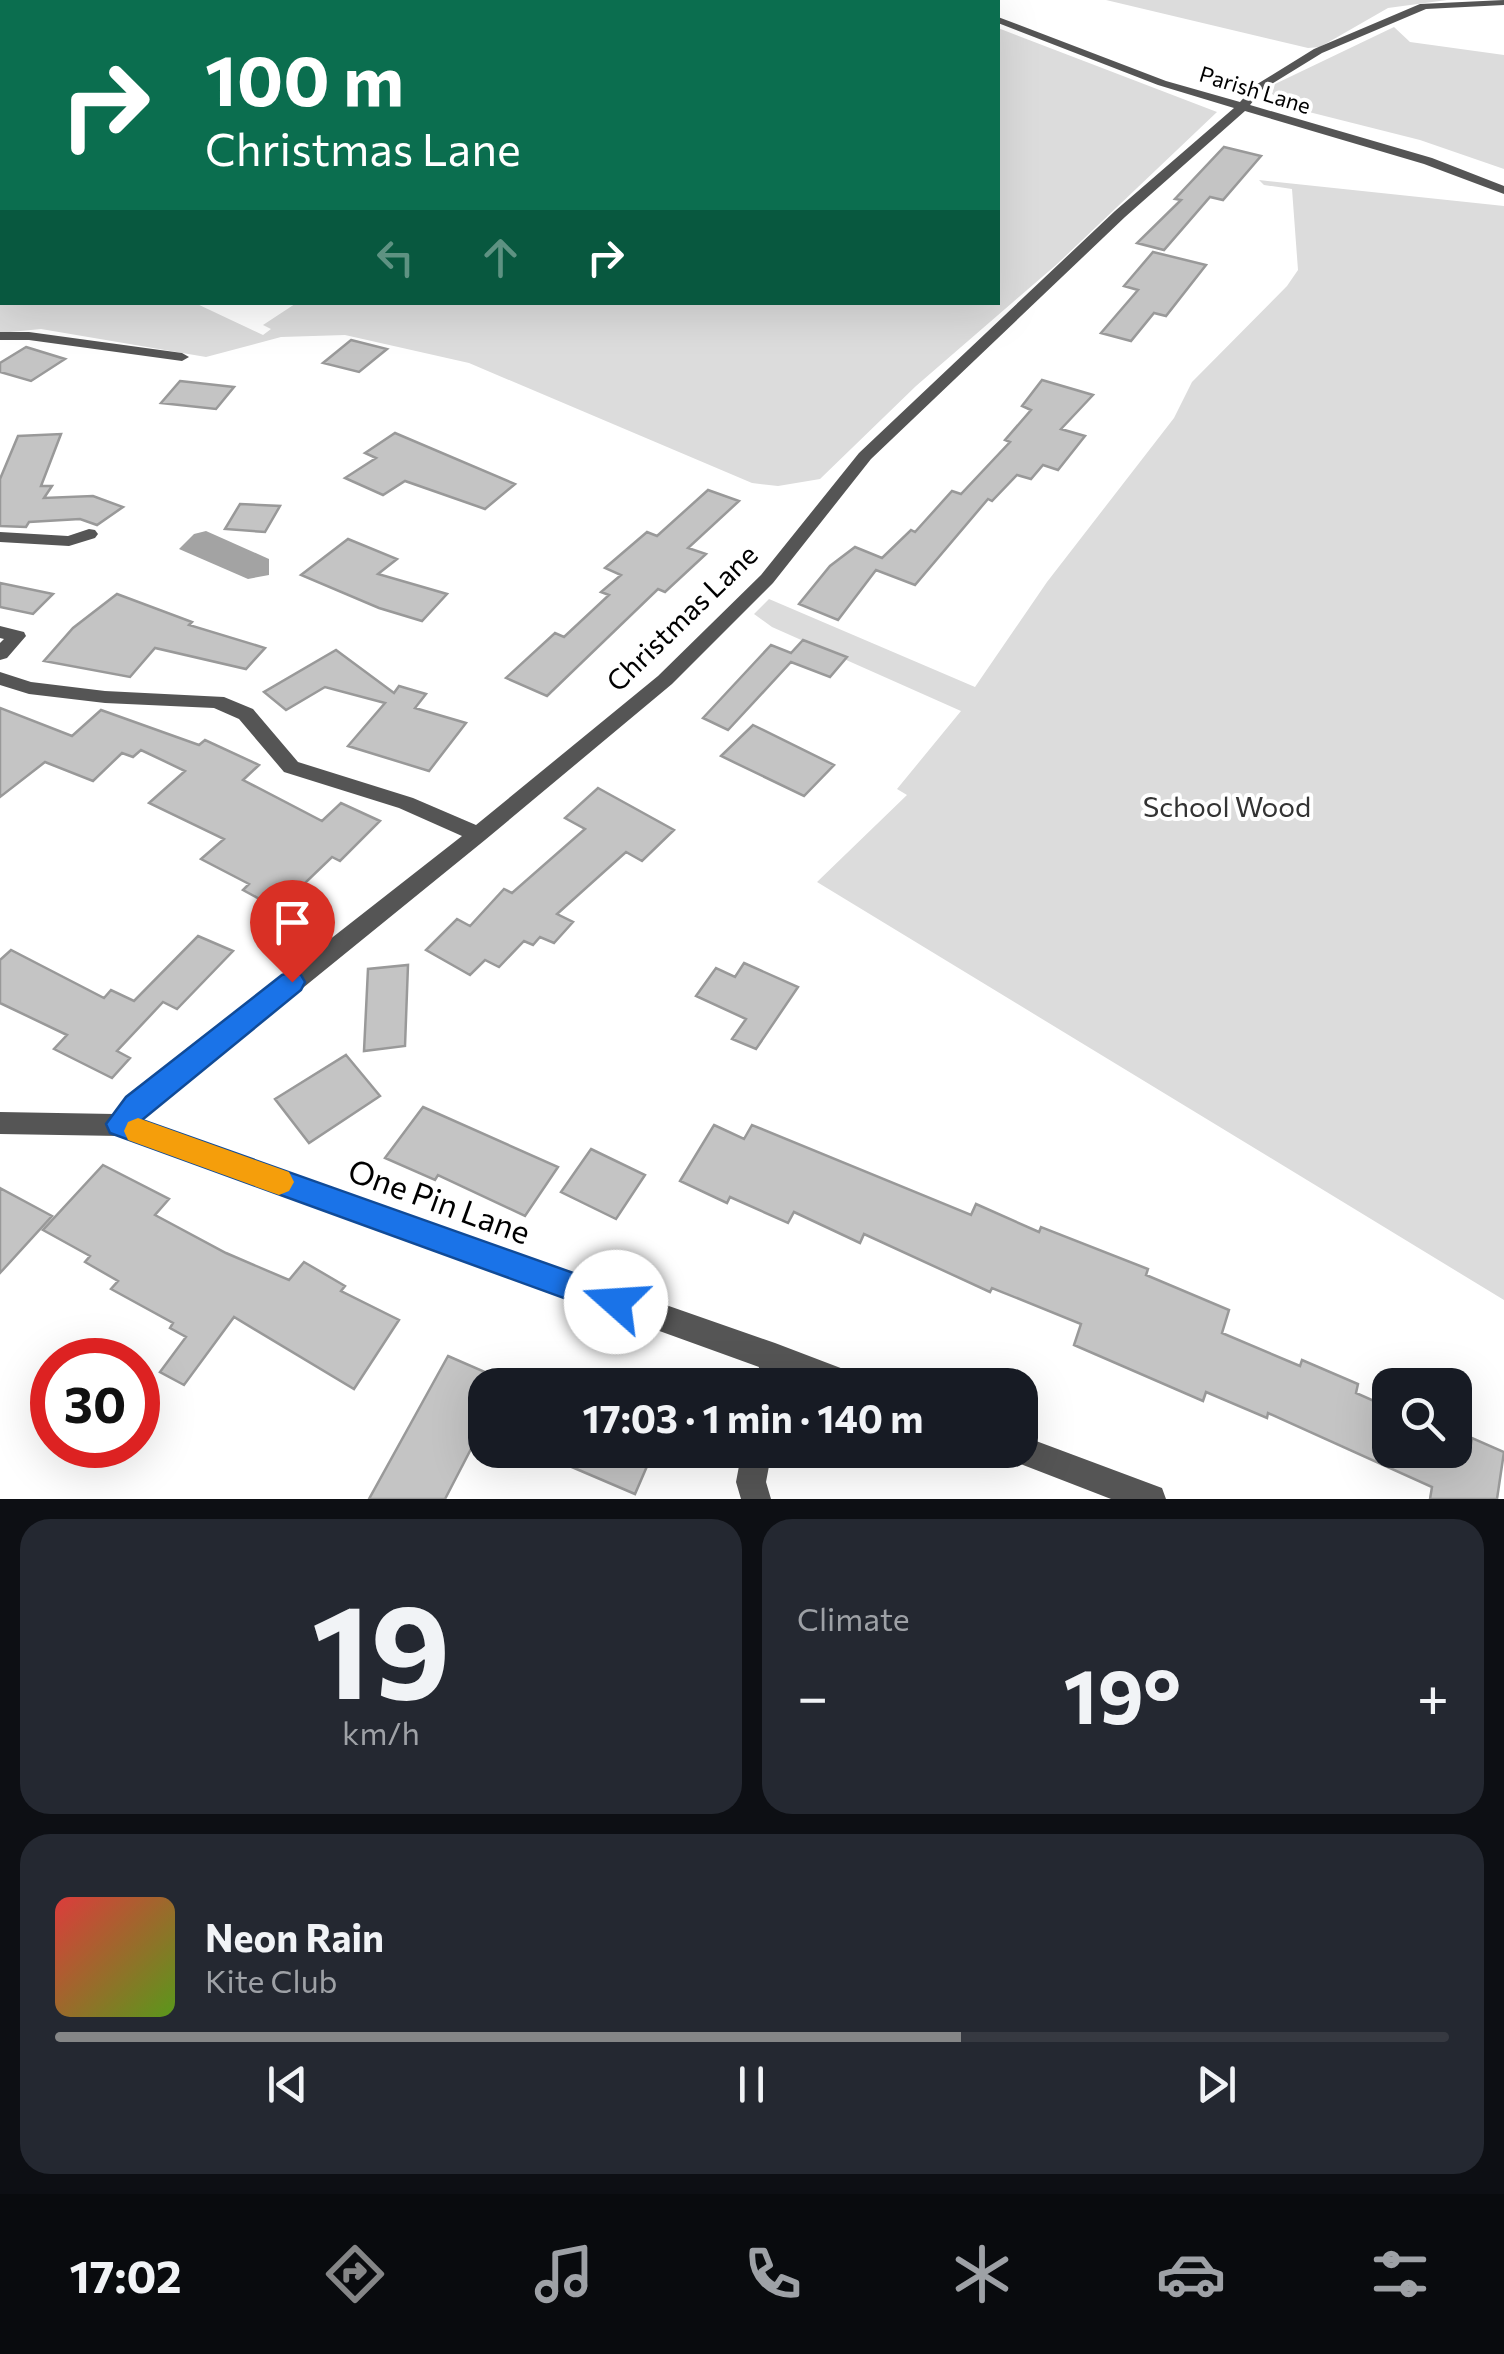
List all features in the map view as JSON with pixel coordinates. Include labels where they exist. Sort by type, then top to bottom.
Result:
[{"type":"street","name":"Christmas Lane","points":[[120,1124],[136,1106],[478,835],[664,680],[767,579],[865,456],[1258,88],[1318,51],[1424,6],[1504,2]]},
{"type":"street","name":"Parish Lane","points":[[1000,21],[1162,83],[1428,162],[1504,190]]},
{"type":"street","points":[[0,336],[29,336],[182,357]]},
{"type":"street","points":[[0,537],[68,542],[90,534]]},
{"type":"street","points":[[0,632],[17,636],[0,654]]},
{"type":"street","points":[[0,678],[29,688],[105,697],[217,702],[246,714],[291,767],[406,803],[478,835]]},
{"type":"street","name":"One Pin Lane","points":[[0,1124],[120,1124],[764,1368]]},
{"type":"street","points":[[1038,1457],[1151,1499]]},
{"type":"street","points":[[753,1468],[750,1482],[756,1499]]},
{"type":"green space","points":[[1106,0],[1447,0],[1388,8],[1320,47],[1308,48]]},
{"type":"green space","points":[[1394,27],[1410,42],[1504,55],[1504,169],[1420,140],[1305,111],[1272,94],[1275,84]]},
{"type":"green space","points":[[1000,29],[1217,112],[1056,265],[916,386],[820,479],[778,486],[752,483],[469,363],[345,335],[281,337],[206,357],[41,329],[0,333],[0,305],[199,305],[263,335],[271,329],[263,325],[293,305],[1000,305]]},
{"type":"green space","name":"School Wood","points":[[1259,180],[1504,206],[1504,1300],[817,882],[907,795],[897,789],[961,711],[772,627],[754,614],[769,599],[975,687],[1047,582],[1174,418],[1192,382],[1287,286],[1298,270],[1292,189],[1264,185]]},
{"type":"shaded area","points":[[206,531],[269,559],[269,575],[248,579],[179,549],[194,534]]},
{"type":"building","points":[[1224,147],[1261,156],[1223,200],[1210,197],[1164,250],[1137,243],[1181,200],[1175,199]]},
{"type":"building","points":[[1153,252],[1206,265],[1166,316],[1154,313],[1131,341],[1101,333],[1138,290],[1124,286]]},
{"type":"building","points":[[351,340],[387,349],[359,372],[323,363]]},
{"type":"building","points":[[26,347],[65,359],[31,381],[0,372],[0,363]]},
{"type":"building","points":[[1042,380],[1093,395],[1061,429],[1085,436],[1058,470],[1043,465],[1031,479],[1017,475],[992,501],[988,499],[915,585],[876,570],[838,620],[799,604],[830,566],[855,547],[882,558],[911,530],[915,532],[952,491],[961,494],[1010,442],[1005,440],[1031,410],[1022,406]]},
{"type":"building","points":[[180,381],[234,387],[216,409],[161,403]]},
{"type":"building","points":[[395,433],[515,484],[485,509],[405,481],[383,495],[345,478],[376,458],[365,453]]},
{"type":"building","points":[[61,434],[41,486],[52,486],[44,498],[93,496],[123,507],[97,525],[80,519],[29,522],[26,527],[0,526],[0,479],[18,436]]},
{"type":"building","points":[[708,490],[739,501],[688,548],[706,554],[665,592],[658,589],[547,696],[506,678],[555,633],[564,637],[609,595],[601,592],[621,575],[605,568],[647,532],[657,536]]},
{"type":"building","points":[[240,504],[280,506],[265,532],[225,529]]},
{"type":"building","points":[[348,539],[397,559],[378,574],[447,594],[422,621],[379,608],[301,575]]},
{"type":"building","points":[[0,583],[53,594],[33,614],[0,607]]},
{"type":"building","points":[[117,594],[192,622],[189,625],[265,648],[246,669],[155,648],[130,677],[44,661],[73,628]]},
{"type":"building","points":[[803,640],[847,657],[830,677],[791,662],[728,730],[703,718],[771,645],[791,653]]},
{"type":"building","points":[[336,650],[394,693],[399,686],[426,694],[415,708],[466,723],[429,771],[348,746],[385,703],[325,687],[286,710],[264,692]]},
{"type":"building","points":[[0,708],[72,736],[101,710],[199,745],[205,740],[259,765],[243,780],[322,821],[341,803],[380,821],[340,861],[332,857],[278,909],[243,890],[249,884],[201,859],[224,839],[149,803],[185,771],[141,750],[133,757],[122,753],[93,781],[45,762],[0,797]]},
{"type":"building","points":[[753,725],[834,765],[804,796],[721,756]]},
{"type":"building","points":[[598,788],[674,830],[642,861],[626,852],[557,914],[573,922],[554,943],[540,937],[533,945],[524,941],[499,967],[485,960],[470,975],[426,950],[457,919],[470,926],[504,889],[512,893],[585,829],[565,818]]},
{"type":"building","points":[[198,936],[233,951],[177,1009],[163,1002],[117,1051],[130,1058],[112,1078],[54,1049],[67,1035],[0,1003],[0,960],[11,950],[104,998],[111,990],[134,1001]]},
{"type":"building","points":[[744,963],[798,987],[756,1049],[732,1039],[746,1019],[696,996],[716,968],[735,977]]},
{"type":"building","points":[[408,965],[405,1046],[364,1051],[368,969]]},
{"type":"building","points":[[346,1055],[380,1096],[309,1143],[275,1099]]},
{"type":"building","points":[[423,1107],[558,1167],[525,1216],[438,1175],[435,1180],[385,1158]]},
{"type":"building","points":[[714,1125],[744,1139],[752,1125],[971,1215],[976,1204],[1039,1232],[1041,1227],[1148,1269],[1146,1275],[1229,1310],[1222,1333],[1300,1366],[1302,1360],[1358,1384],[1356,1393],[1372,1400],[1372,1460],[1268,1413],[1267,1418],[1206,1392],[1203,1401],[1074,1345],[1081,1324],[992,1288],[990,1292],[864,1234],[860,1243],[794,1212],[788,1223],[730,1197],[727,1203],[680,1181]]},
{"type":"building","points":[[591,1149],[645,1175],[616,1219],[561,1192]]},
{"type":"building","points":[[103,1165],[169,1199],[155,1215],[226,1253],[289,1280],[304,1262],[345,1286],[341,1291],[399,1320],[354,1389],[234,1317],[184,1385],[160,1372],[186,1337],[170,1328],[173,1323],[111,1289],[118,1281],[85,1262],[90,1256],[43,1230]]},
{"type":"building","points":[[0,1188],[52,1216],[0,1273]]},
{"type":"building","points":[[448,1356],[476,1368],[468,1368],[468,1455],[445,1499],[369,1499]]},
{"type":"building","points":[[1472,1438],[1504,1452],[1497,1499],[1430,1499],[1432,1487],[1390,1468],[1472,1468]]},
{"type":"building","points":[[574,1468],[646,1468],[635,1494]]},
{"type":"slow traffic","points":[[138,1131],[279,1182]]},
{"type":"route","points":[[292,982],[136,1106],[120,1124],[616,1302]]}]
